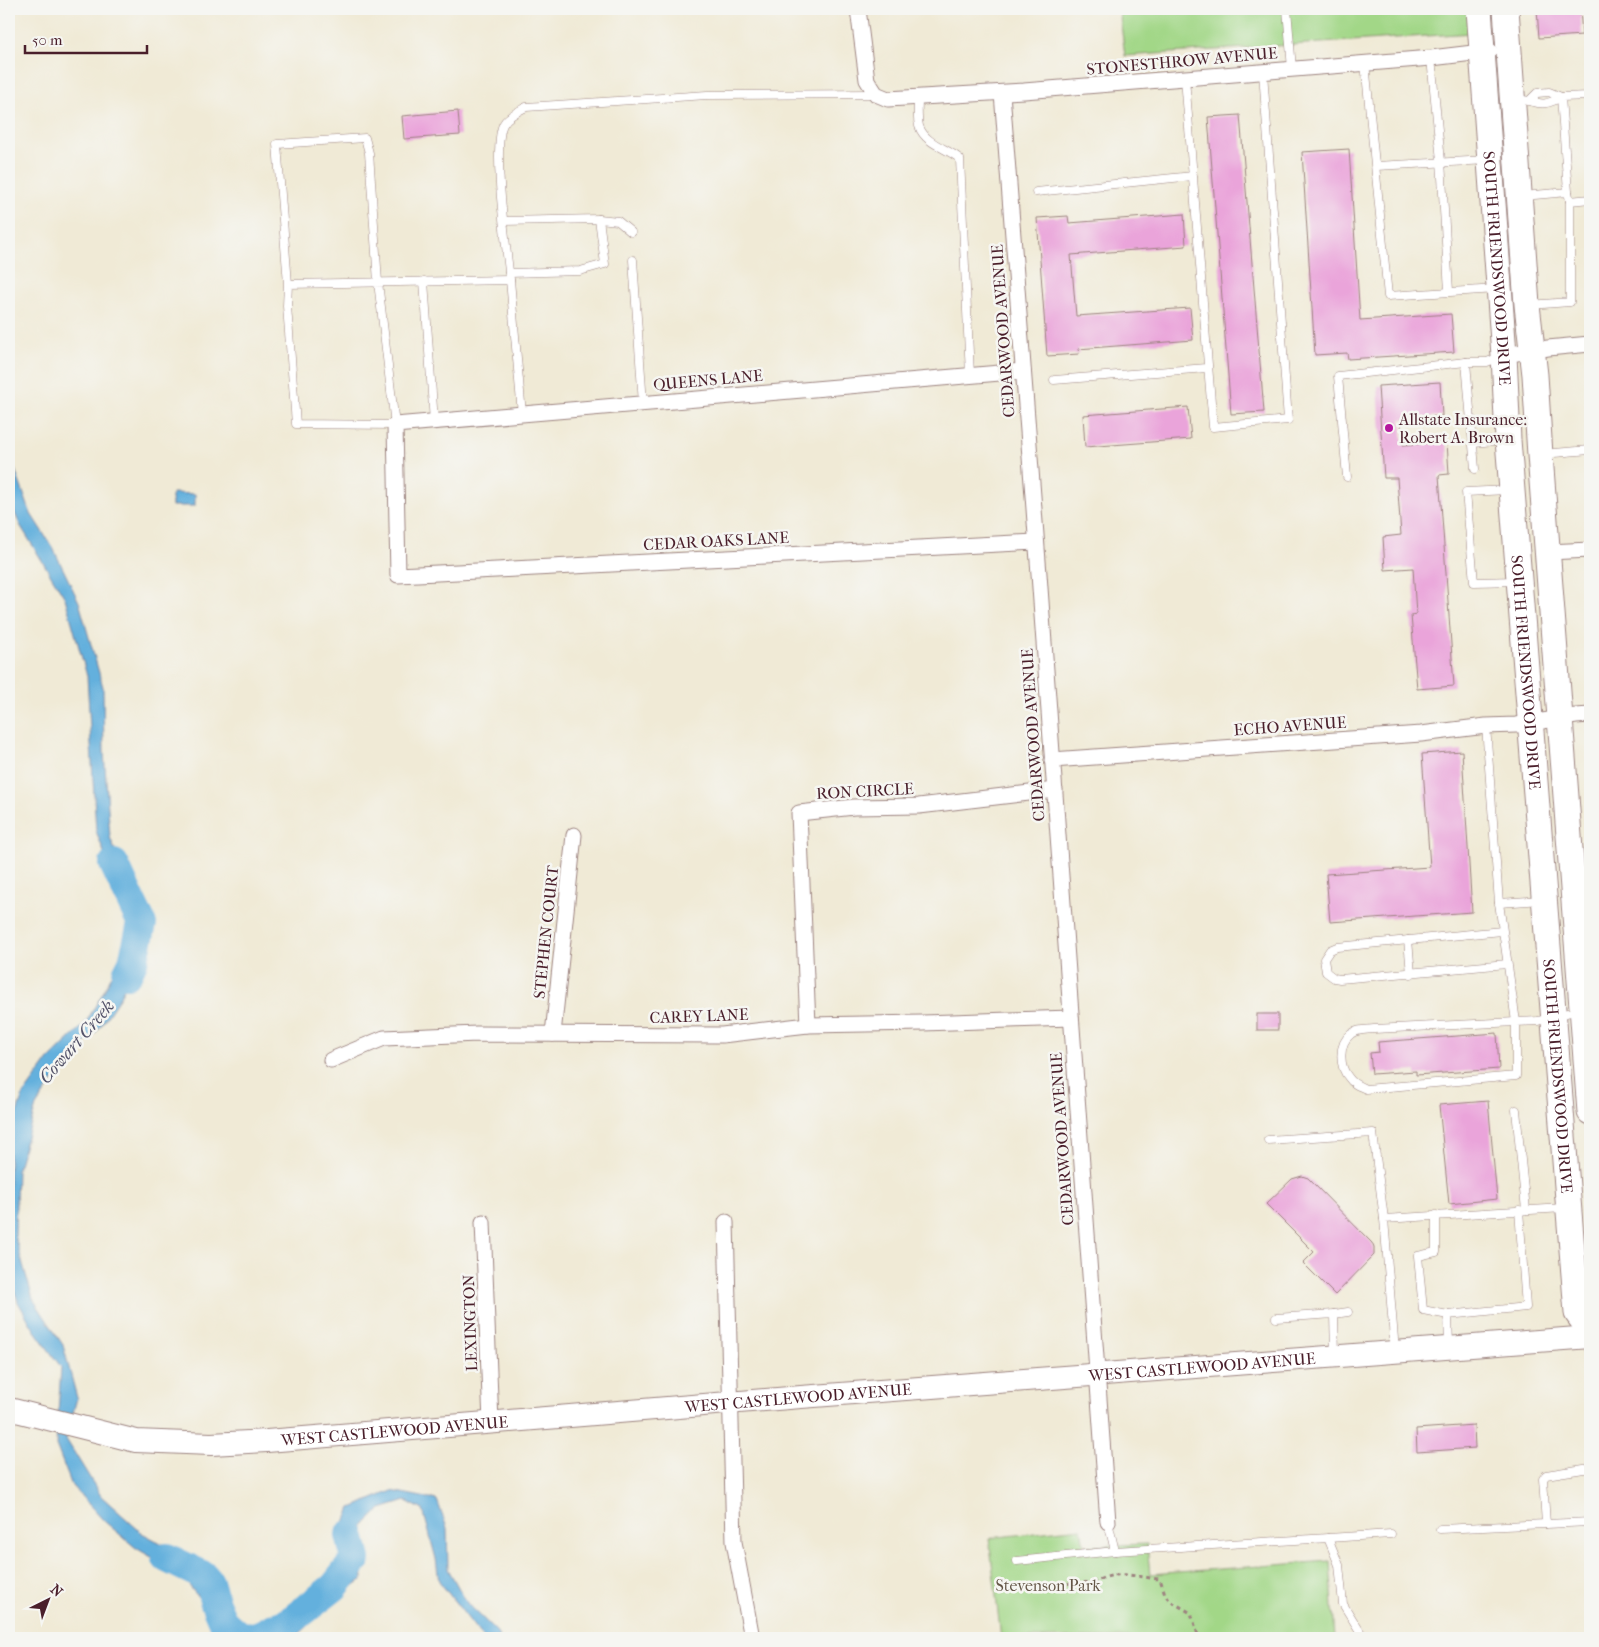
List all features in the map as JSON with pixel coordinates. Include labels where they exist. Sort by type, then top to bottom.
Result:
[{"type":"main road","name":"SOUTH FRIENDSWOOD DRIVE","points":[[1478,9],[1504,355],[1508,440],[1577,1314],[1590,1331]]},
{"type":"main road","name":"SOUTH FRIENDSWOOD DRIVE","points":[[1506,9],[1509,50],[1521,99],[1519,196],[1527,306],[1533,350],[1560,718],[1578,905],[1590,1112]]},
{"type":"main road","points":[[1485,99],[1521,99]]},
{"type":"street","points":[[858,9],[867,80],[876,94]]},
{"type":"street","name":"STONESTHROW AVENUE","points":[[876,94],[888,99],[1002,93],[1509,50]]},
{"type":"street","name":"CEDARWOOD AVENUE","points":[[1002,93],[1108,1522]]},
{"type":"street","points":[[1504,355],[1590,344]]},
{"type":"street","name":"QUEENS LANE","points":[[395,425],[1023,371]]},
{"type":"street","name":"CEDAR OAKS LANE","points":[[395,425],[398,575],[1036,542]]},
{"type":"street","points":[[1548,552],[1590,550]]},
{"type":"street","name":"ECHO AVENUE","points":[[1052,760],[1421,734],[1590,716]]},
{"type":"street","name":"RON CIRCLE","points":[[808,1025],[799,813],[854,806],[920,806],[1055,790]]},
{"type":"street","name":"STEPHEN COURT","points":[[553,1034],[574,835]]},
{"type":"street","name":"CAREY LANE","points":[[331,1060],[384,1038],[478,1034],[722,1035],[808,1025],[1071,1018]]},
{"type":"street","name":"LEXINGTON","points":[[483,1222],[491,1423]]},
{"type":"street","points":[[726,1222],[734,1542],[752,1638]]},
{"type":"street","name":"WEST CASTLEWOOD AVENUE","points":[[9,1409],[136,1441],[211,1444],[1590,1337]]},
{"type":"lane","points":[[1287,9],[1292,69]]},
{"type":"lane","points":[[1431,58],[1441,161],[1450,291]]},
{"type":"lane","points":[[1365,63],[1388,296],[1498,288]]},
{"type":"lane","points":[[1185,78],[1213,427],[1288,420],[1263,72]]},
{"type":"lane","points":[[1521,99],[1537,93],[1549,92],[1561,97],[1590,96]]},
{"type":"lane","points":[[522,414],[499,173],[499,141],[503,123],[526,107],[708,95],[876,94]]},
{"type":"lane","points":[[1521,99],[1539,105],[1551,103],[1561,97]]},
{"type":"lane","points":[[1527,306],[1570,302],[1570,201],[1561,97]]},
{"type":"lane","points":[[918,98],[919,126],[924,136],[960,159],[970,375]]},
{"type":"lane","points":[[365,138],[369,153],[378,282],[395,425],[296,424],[286,306],[288,284],[277,144],[365,138]]},
{"type":"lane","points":[[1376,166],[1441,161],[1490,160]]},
{"type":"lane","points":[[1036,192],[1193,176]]},
{"type":"lane","points":[[1519,196],[1568,192]]},
{"type":"lane","points":[[1570,201],[1590,199]]},
{"type":"lane","points":[[504,221],[599,219],[618,221],[631,232]]},
{"type":"lane","points":[[288,284],[424,281],[580,271],[605,264],[599,219]]},
{"type":"lane","points":[[633,260],[643,404]]},
{"type":"lane","points":[[424,281],[434,422]]},
{"type":"lane","points":[[1347,477],[1338,376],[1466,362],[1487,362],[1504,355]]},
{"type":"lane","points":[[1466,362],[1475,469]]},
{"type":"lane","points":[[1054,380],[1207,368]]},
{"type":"lane","points":[[1474,443],[1508,440]]},
{"type":"lane","points":[[1540,455],[1590,450]]},
{"type":"lane","points":[[1512,490],[1466,492],[1474,582],[1519,581]]},
{"type":"lane","points":[[1486,726],[1499,903],[1516,1022],[1516,1076],[1366,1088],[1357,1085],[1348,1078],[1343,1066],[1341,1051],[1344,1042],[1351,1034],[1358,1030],[1516,1022],[1538,1021],[1583,1009]]},
{"type":"lane","points":[[1499,903],[1544,900]]},
{"type":"lane","points":[[1502,931],[1337,947],[1330,950],[1324,959],[1326,972],[1334,978],[1340,979],[1507,964]]},
{"type":"lane","points":[[1408,940],[1410,974]]},
{"type":"lane","points":[[1436,1215],[1436,1252],[1418,1256],[1423,1310],[1448,1315],[1526,1307],[1516,1110]]},
{"type":"lane","points":[[1268,1140],[1373,1133],[1384,1219],[1395,1352]]},
{"type":"lane","points":[[1384,1219],[1569,1208]]},
{"type":"lane","points":[[1276,1318],[1348,1312]]},
{"type":"lane","points":[[1334,1314],[1335,1357]]},
{"type":"lane","points":[[1448,1315],[1450,1348]]},
{"type":"lane","points":[[1546,1524],[1543,1479],[1546,1475],[1590,1468]]},
{"type":"lane","points":[[1108,1522],[1115,1551]]},
{"type":"lane","points":[[1440,1529],[1590,1522]]},
{"type":"lane","points":[[1017,1561],[1115,1551],[1391,1534]]},
{"type":"lane","points":[[1328,1538],[1339,1565],[1344,1604],[1364,1638]]},
{"type":"path","points":[[1004,1587],[1095,1582],[1105,1576],[1120,1574],[1160,1579],[1165,1594],[1170,1601],[1191,1613],[1200,1638]]},
{"type":"green space","points":[[1119,9],[1470,9],[1472,33],[1125,56]]},
{"type":"green space","name":"Stevenson Park","points":[[1081,1528],[1084,1546],[1147,1544],[1150,1574],[1330,1561],[1335,1638],[1001,1638],[989,1538]]},
{"type":"water","name":"Cowart Creek","points":[[9,453],[31,514],[54,550],[79,602],[103,687],[104,752],[110,837],[129,889],[143,952],[118,1000],[98,1030],[69,1057],[36,1106],[17,1171],[15,1237],[33,1299],[63,1345],[77,1398],[66,1439],[101,1496],[142,1533],[187,1557],[218,1594],[242,1638],[224,1638],[207,1608],[179,1573],[136,1548],[104,1521],[72,1486],[56,1445],[61,1367],[35,1331],[18,1302],[9,1272],[9,1136],[23,1095],[49,1059],[85,1024],[130,939],[119,892],[96,831],[87,676],[65,598],[20,525],[9,500]]},
{"type":"water","points":[[172,493],[195,494],[195,506],[172,506]]},
{"type":"water","points":[[392,1491],[437,1500],[447,1528],[448,1569],[467,1603],[497,1632],[499,1638],[483,1638],[439,1581],[436,1559],[423,1510],[406,1501],[381,1509],[360,1529],[363,1579],[340,1595],[295,1638],[242,1638],[269,1635],[312,1604],[347,1573],[340,1534],[351,1508]]},
{"type":"building","points":[[1537,9],[1580,9],[1582,35],[1539,38]]},
{"type":"building","points":[[458,111],[460,135],[404,139],[402,116]]},
{"type":"building","points":[[1240,115],[1264,412],[1231,414],[1208,117]]},
{"type":"building","points":[[1349,149],[1360,320],[1451,314],[1454,352],[1348,359],[1347,353],[1315,355],[1302,152]]},
{"type":"building","points":[[1184,214],[1186,246],[1071,255],[1076,316],[1190,308],[1193,340],[1078,349],[1079,354],[1047,356],[1037,218],[1068,216],[1069,223]]},
{"type":"building","points":[[1440,382],[1442,416],[1401,419],[1403,445],[1447,442],[1449,474],[1439,475],[1454,686],[1417,689],[1411,615],[1416,614],[1413,568],[1385,570],[1383,537],[1401,535],[1397,478],[1384,478],[1378,386]]},
{"type":"building","points":[[1188,407],[1191,439],[1085,447],[1083,415]]},
{"type":"building","points":[[1462,751],[1472,912],[1330,922],[1326,874],[1430,867],[1422,754]]},
{"type":"building","points":[[1257,1014],[1278,1014],[1278,1030],[1257,1030]]},
{"type":"building","points":[[1497,1033],[1499,1069],[1416,1075],[1416,1071],[1372,1074],[1370,1053],[1379,1052],[1378,1042]]},
{"type":"building","points":[[1488,1101],[1497,1199],[1449,1204],[1439,1105]]},
{"type":"building","points":[[1302,1176],[1308,1178],[1372,1243],[1374,1248],[1374,1255],[1335,1295],[1303,1263],[1314,1252],[1266,1204],[1292,1179]]},
{"type":"building","points":[[1474,1425],[1475,1448],[1417,1452],[1416,1429]]},
{"type":"waterway","name":"Cowart Creek","points":[[114,864],[142,924],[133,962],[127,974]]},
{"type":"waterway","name":"Cowart Creek","points":[[167,1558],[204,1576],[209,1582],[223,1622],[239,1636],[256,1637],[288,1623],[334,1587],[356,1559],[350,1535]]},
{"type":"place","name":"Allstate Insurance: Robert A. Brown","points":[[1389,428]]}]
